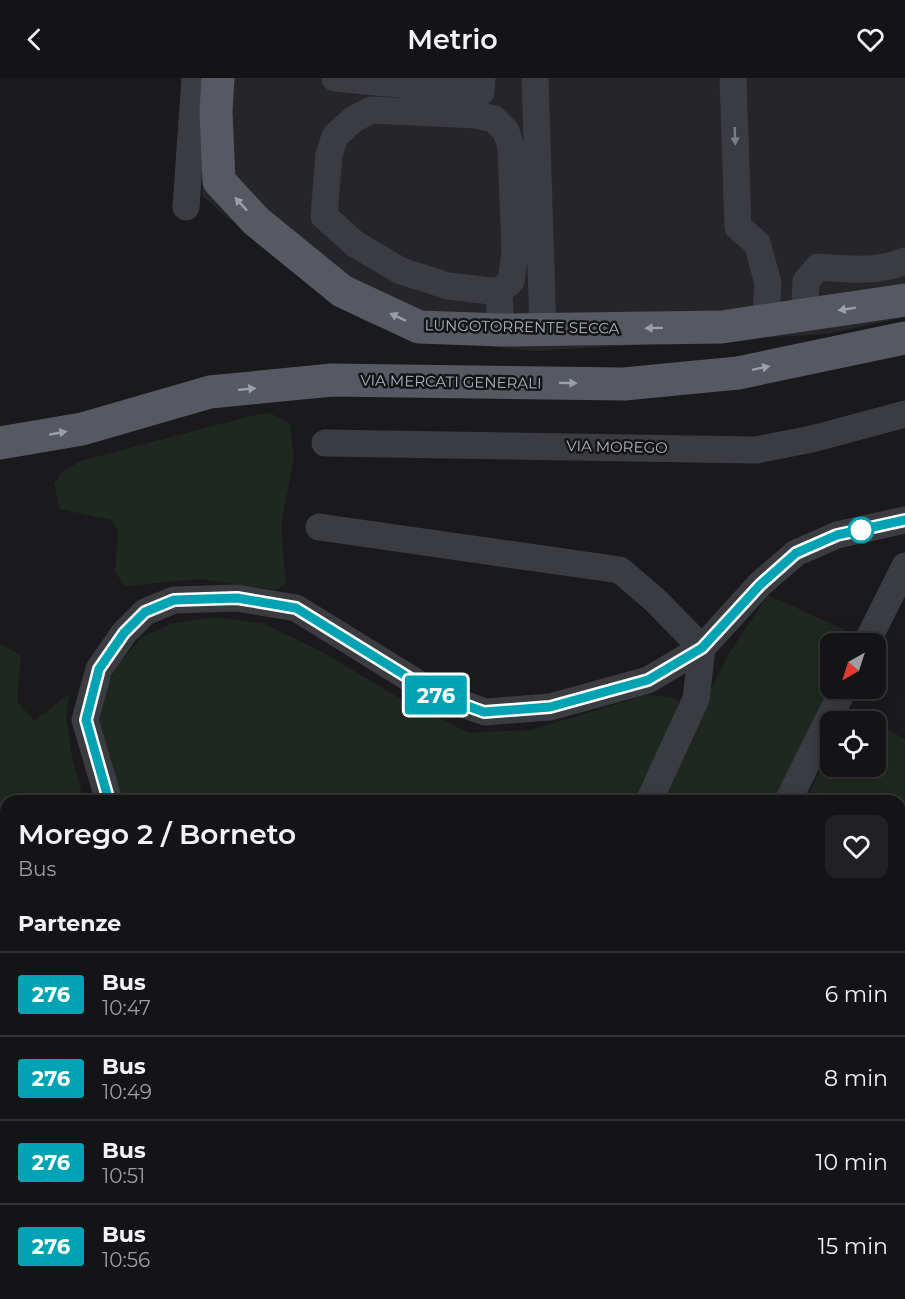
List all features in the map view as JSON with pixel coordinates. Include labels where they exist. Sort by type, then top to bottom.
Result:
[{"type":"main road","name":"LUNGOTORRENTE SECCA","points":[[218,78],[216,111],[219,181],[256,221],[342,291],[418,327],[501,330],[722,327],[905,300]]},
{"type":"main road","name":"VIA MERCATI GENERALI","points":[[0,443],[82,429],[210,392],[332,380],[624,384],[738,373],[905,338]]},
{"type":"street","points":[[186,207],[195,78]]},
{"type":"street","points":[[335,78],[481,92],[482,78]]},
{"type":"street","points":[[536,78],[543,330]]},
{"type":"street","points":[[733,78],[738,227],[757,243],[768,283],[766,311]]},
{"type":"street","points":[[371,110],[476,115],[494,119],[506,131],[512,147],[515,253],[511,281],[499,292],[448,286],[401,271],[355,244],[324,216],[329,155],[335,136],[354,119],[371,110]]},
{"type":"street","points":[[805,306],[806,281],[818,267],[864,269],[891,267],[905,261]]},
{"type":"street","points":[[499,292],[501,330]]},
{"type":"street","name":"VIA MOREGO","points":[[326,443],[756,450],[812,439],[905,414]]},
{"type":"street","points":[[107,795],[86,720],[99,669],[124,633],[145,612],[174,600],[237,598],[296,608],[435,694],[484,712],[550,707],[648,680],[702,648],[760,585],[796,553],[837,535],[905,520]]},
{"type":"street","points":[[319,527],[620,570],[655,600],[702,648]]},
{"type":"street","points":[[872,633],[905,566]]},
{"type":"street","points":[[652,795],[696,699],[702,648]]},
{"type":"street","points":[[791,795],[839,699]]},
{"type":"shaded area","points":[[208,78],[905,78],[905,317],[827,334],[533,351],[414,338],[366,322],[326,299],[202,196]]},
{"type":"shaded area","points":[[270,413],[290,424],[294,457],[281,526],[286,584],[276,590],[200,579],[125,586],[115,572],[118,532],[111,520],[60,509],[54,484],[61,473],[80,461]]},
{"type":"shaded area","points":[[768,595],[852,633],[820,633],[820,699],[828,699],[824,711],[820,711],[820,724],[798,795],[660,795],[677,755],[728,655]]},
{"type":"shaded area","points":[[212,617],[263,623],[322,652],[401,699],[469,733],[530,730],[647,695],[669,697],[679,701],[674,722],[639,795],[119,795],[97,735],[100,703],[117,665],[142,637],[171,624]]},
{"type":"shaded area","points":[[0,644],[21,655],[17,701],[34,721],[69,694],[66,716],[73,762],[82,795],[0,795]]},
{"type":"shaded area","points":[[886,729],[905,739],[905,795],[808,795],[820,771],[820,777],[886,777]]},
{"type":"bus line","name":"276","points":[[107,795],[86,720],[99,669],[124,633],[145,612],[174,600],[237,598],[296,608],[435,694],[484,712],[550,707],[648,680],[702,648],[760,585],[796,553],[837,535],[905,520]]}]
